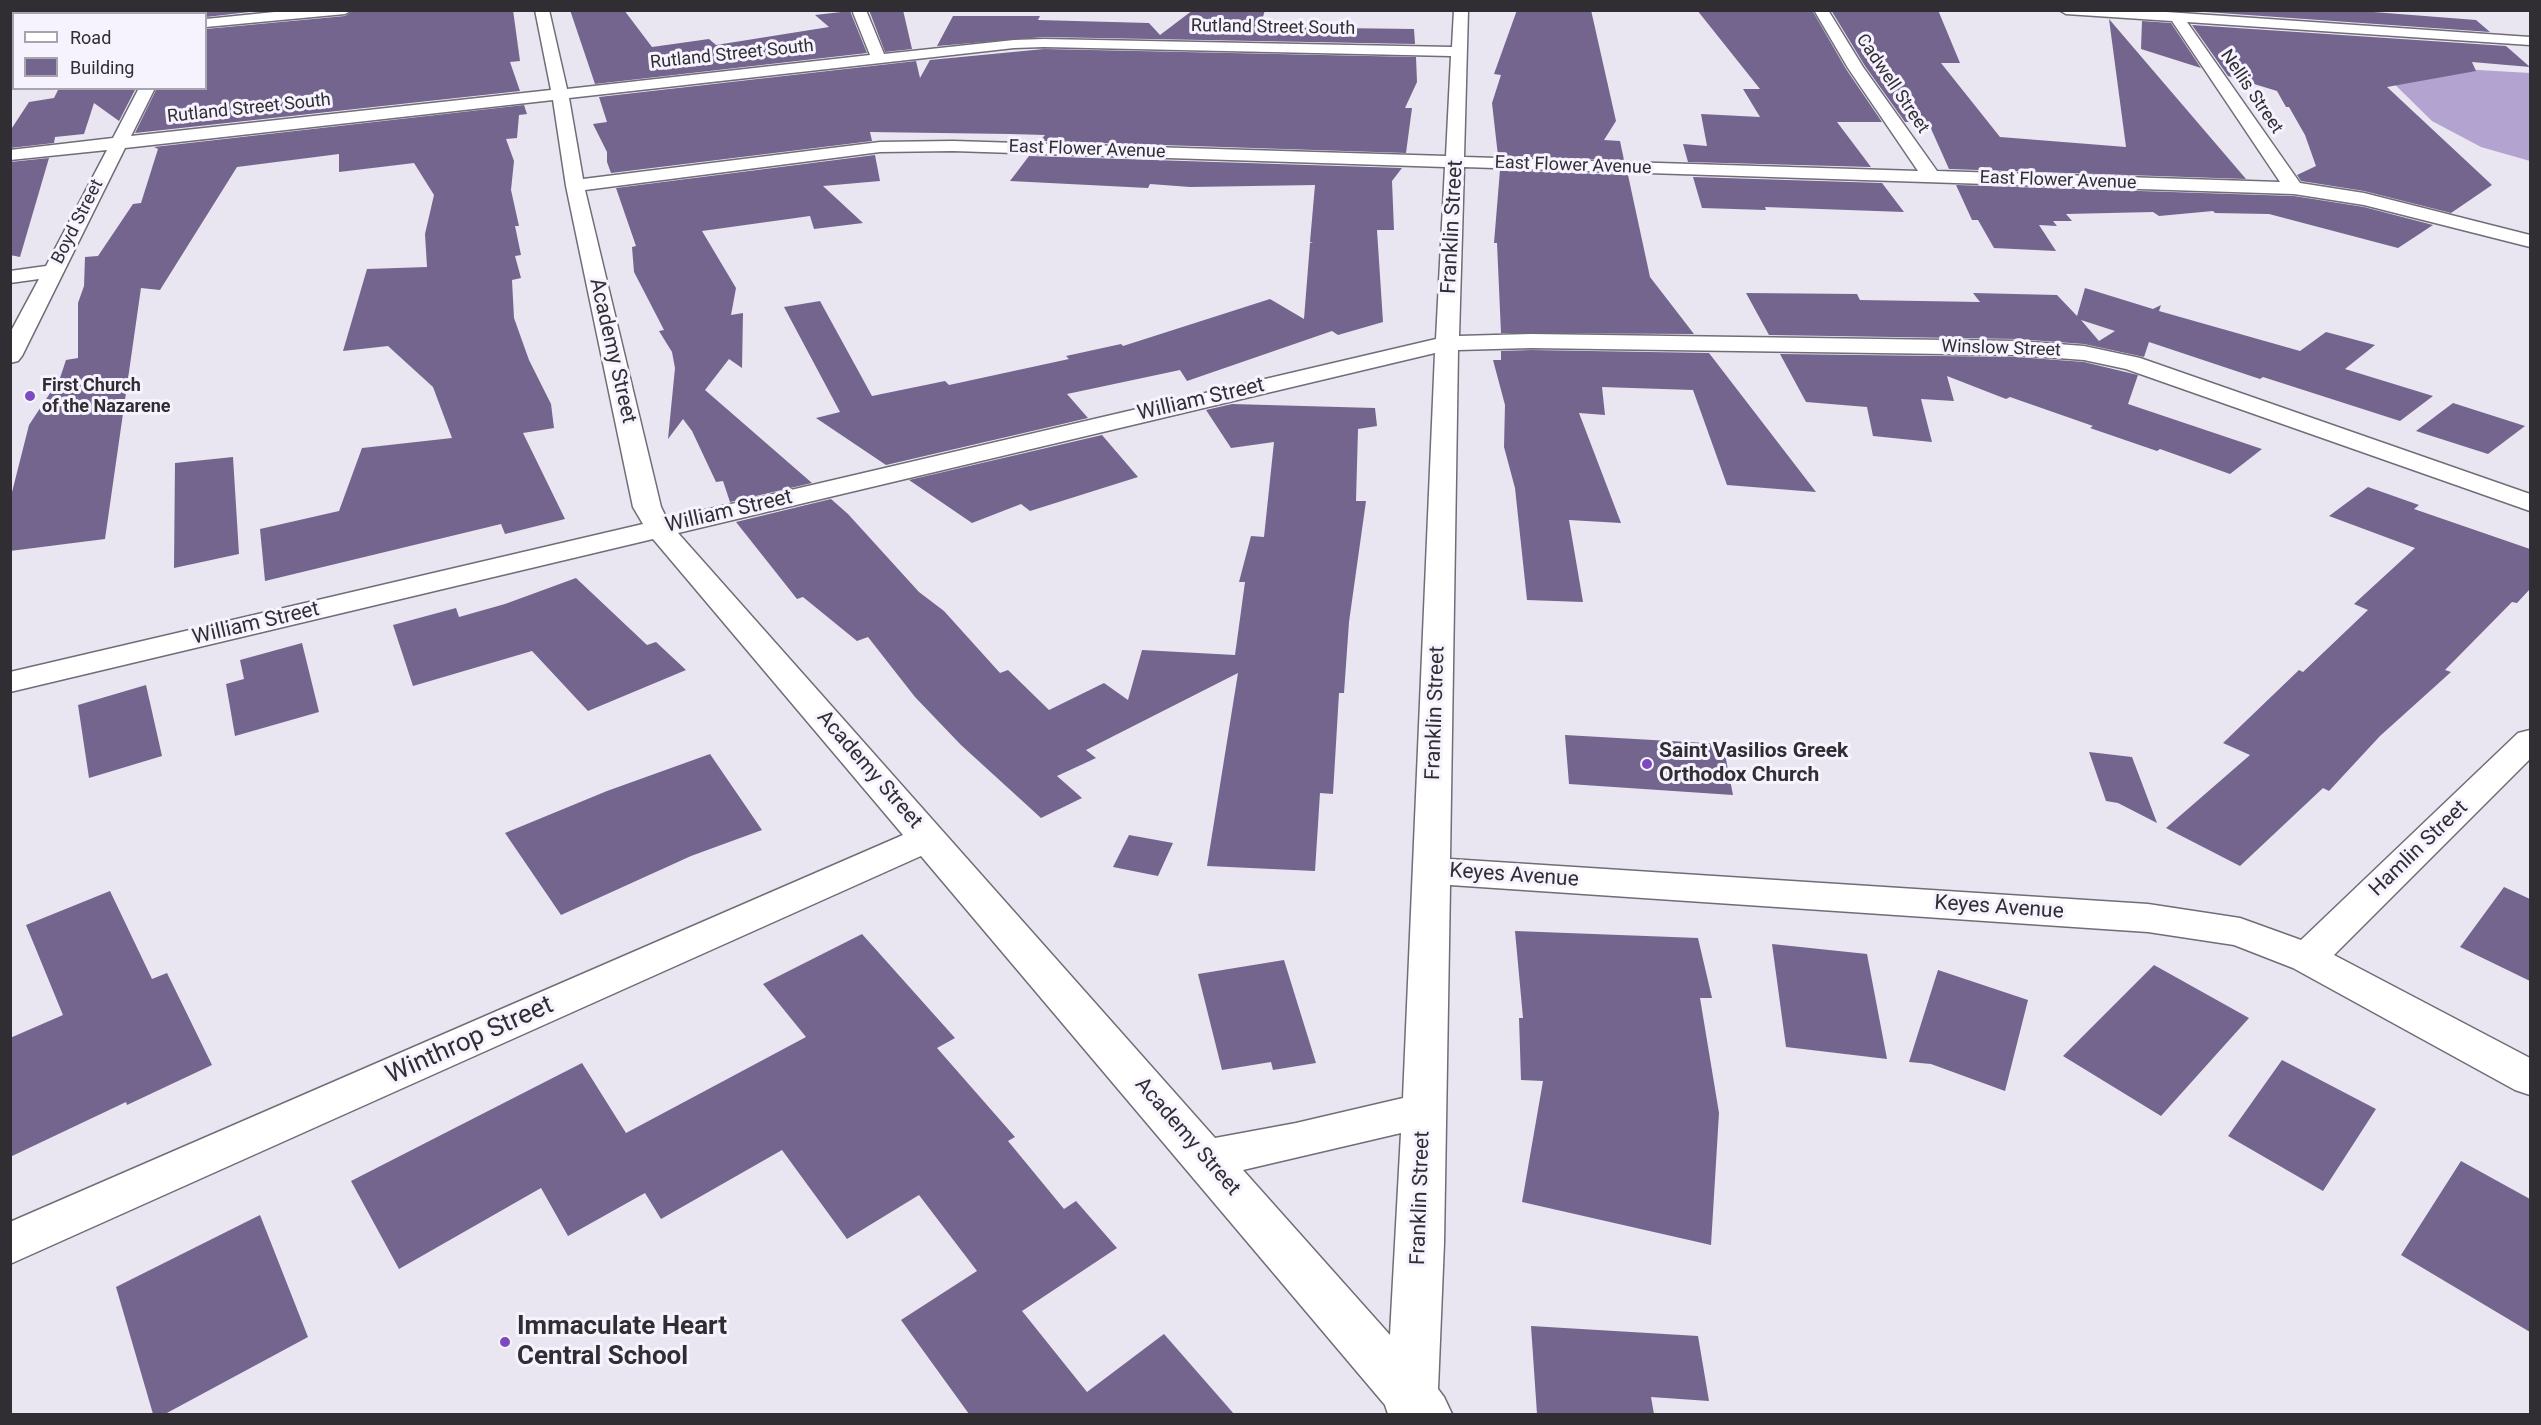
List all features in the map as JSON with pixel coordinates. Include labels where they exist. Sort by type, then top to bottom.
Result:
[{"type":"street","points":[[207,23],[345,10]]},
{"type":"street","name":"Academy Street","points":[[542,10],[560,94],[575,186],[647,507],[659,528],[1205,1159],[1416,1409]]},
{"type":"street","points":[[859,10],[879,58]]},
{"type":"street","name":"Franklin Street","points":[[1416,1409],[1447,343],[1457,162],[1461,10]]},
{"type":"street","name":"Cadwell Street","points":[[1821,10],[1856,68],[1932,178]]},
{"type":"street","points":[[2066,10],[2530,41]]},
{"type":"street","name":"Nellis Street","points":[[2177,18],[2294,188]]},
{"type":"street","name":"Rutland Street South","points":[[10,155],[879,58],[1044,43],[1461,52]]},
{"type":"street","name":"Boyd Street","points":[[10,356],[146,90]]},
{"type":"street","name":"East Flower Avenue","points":[[575,186],[880,147],[953,146],[2294,188],[2364,199],[2530,241]]},
{"type":"street","points":[[10,277],[53,272]]},
{"type":"street","name":"Winslow Street","points":[[1447,343],[1531,341],[2017,348],[2084,353],[2132,363],[2530,503]]},
{"type":"street","name":"William Street","points":[[10,682],[1447,343]]},
{"type":"street","name":"Hamlin Street","points":[[2307,957],[2530,740]]},
{"type":"street","name":"Winthrop Street","points":[[10,1244],[929,838]]},
{"type":"street","name":"Keyes Avenue","points":[[1432,871],[2148,918],[2240,932],[2307,957],[2530,1078]]},
{"type":"street","points":[[1205,1159],[1296,1141],[1424,1110]]},
{"type":"shaded area","points":[[2374,64],[2530,73],[2530,161],[2481,147],[2432,121]]},
{"type":"building","points":[[206,10],[267,10],[207,17]]},
{"type":"building","points":[[354,10],[513,10],[520,61],[510,62],[520,91],[135,133],[156,90],[207,90],[207,29],[345,16]]},
{"type":"building","points":[[570,10],[624,10],[652,47],[709,39],[716,45],[829,27],[815,15],[850,11],[867,53],[595,84]]},
{"type":"building","points":[[869,10],[903,10],[912,49],[885,52]]},
{"type":"building","points":[[1193,10],[1265,10],[1260,27],[1414,29],[1415,44],[1044,37],[937,46],[953,16],[1040,16],[1038,20],[1149,23],[1160,35]]},
{"type":"building","points":[[1517,10],[1591,10],[1616,121],[1604,140],[1620,141],[1624,160],[1498,156],[1492,103],[1501,75],[1494,74]]},
{"type":"building","points":[[1697,10],[1812,10],[1846,69],[1882,122],[1837,122],[1871,167],[1688,162],[1683,144],[1707,146],[1701,114],[1760,117],[1743,89],[1760,89]]},
{"type":"building","points":[[1831,10],[1938,10],[1960,63],[1941,63],[2000,137],[2126,147],[2109,19],[2246,179],[1949,169],[1928,122],[1905,122],[1865,66]]},
{"type":"building","points":[[2177,10],[2348,10],[2476,20],[2490,32]]},
{"type":"building","points":[[2142,21],[2171,23],[2201,68],[2141,49]]},
{"type":"building","points":[[2192,25],[2506,46],[2530,67],[2472,62],[2476,71],[2387,87],[2492,185],[2451,213],[2364,191],[2301,181],[2297,175],[2316,166],[2305,135],[2289,107],[2286,107],[2277,91],[2228,76]]},
{"type":"building","points":[[1044,49],[1416,57],[1417,82],[1405,108],[1412,108],[1406,153],[1040,141],[1045,135],[870,132],[872,141],[611,173],[607,162],[607,152],[593,124],[607,122],[599,97],[916,61],[920,78],[930,60]]},
{"type":"building","points":[[58,90],[135,90],[119,121],[94,103],[84,134],[55,137],[54,143],[10,148],[10,131],[29,102],[54,98]]},
{"type":"building","points":[[524,105],[527,114],[519,115],[517,138],[506,139],[514,161],[511,190],[519,226],[515,226],[521,255],[515,256],[521,278],[512,280],[514,318],[529,360],[551,404],[554,428],[523,433],[565,519],[505,534],[501,524],[265,581],[260,529],[339,511],[362,448],[452,438],[433,387],[388,346],[343,351],[367,269],[427,267],[425,234],[434,195],[414,163],[339,172],[339,154],[237,167],[160,290],[141,288],[105,539],[10,551],[10,500],[29,425],[60,378],[66,360],[78,358],[78,303],[84,286],[85,257],[98,256],[133,204],[141,203],[158,149],[154,147]]},
{"type":"building","points":[[875,155],[880,181],[823,186],[863,223],[814,229],[810,216],[702,231],[736,288],[731,315],[743,313],[742,368],[729,359],[705,390],[812,483],[730,502],[723,481],[716,482],[692,431],[683,419],[668,439],[675,368],[672,352],[659,331],[664,330],[634,272],[632,247],[636,246],[616,188]]},
{"type":"building","points":[[1029,156],[1402,168],[1392,181],[1394,230],[1377,230],[1383,322],[1338,335],[1332,331],[1187,381],[1180,370],[1067,394],[1088,418],[886,465],[816,418],[840,412],[784,307],[820,301],[872,396],[945,381],[949,385],[1069,359],[1066,356],[1121,344],[1123,346],[1270,299],[1304,319],[1310,243],[1313,242],[1310,242],[1315,185],[1190,187],[1150,184],[1148,188],[1010,181]]},
{"type":"building","points":[[49,158],[20,257],[10,255],[10,162]]},
{"type":"building","points":[[1500,170],[1628,175],[1650,277],[1694,334],[1501,333],[1497,243],[1494,243]]},
{"type":"building","points":[[1693,177],[1882,183],[1904,212],[1765,207],[1766,210],[1702,208]]},
{"type":"building","points":[[1956,185],[2294,196],[2364,207],[2433,225],[2398,248],[2269,214],[2215,213],[2213,211],[2159,216],[2153,212],[2066,214],[2072,221],[2053,221],[2057,226],[2039,225],[2056,251],[1994,248],[1978,220],[1972,220]]},
{"type":"building","points":[[2085,288],[2153,309],[2161,305],[2159,311],[2300,351],[2326,332],[2375,345],[2345,369],[2433,396],[2400,421],[2263,377],[2260,379],[2149,342],[2144,357],[2084,344],[2017,339],[1769,335],[1746,293],[1857,294],[1860,300],[1980,302],[1973,293],[2057,295],[2077,316]],"holes":[[[2081,320],[2115,331],[2099,341]]]},
{"type":"building","points":[[1501,351],[1709,353],[1816,492],[1727,485],[1693,390],[1602,387],[1605,415],[1579,413],[1621,523],[1569,520],[1583,602],[1527,600],[1515,488],[1504,447],[1505,405],[1493,360],[1501,360]]},
{"type":"building","points":[[1780,354],[2017,357],[2084,362],[2138,375],[2128,404],[2262,449],[2230,474],[2160,449],[2157,451],[2090,428],[2093,426],[2010,397],[2006,399],[1947,376],[1954,401],[1921,399],[1932,442],[1873,436],[1867,407],[1806,402]]},
{"type":"building","points":[[2453,403],[2525,426],[2488,454],[2416,431]]},
{"type":"building","points":[[1232,404],[1375,408],[1377,426],[1358,429],[1356,501],[1366,501],[1349,622],[1344,693],[1339,693],[1333,794],[1320,793],[1315,871],[1207,866],[1238,673],[1086,750],[1096,758],[1057,776],[1082,798],[1041,818],[961,745],[915,697],[868,637],[857,641],[803,597],[797,599],[736,522],[831,499],[848,514],[919,592],[944,611],[1000,673],[1008,670],[1049,710],[1104,683],[1128,700],[1142,650],[1235,655],[1245,582],[1239,582],[1251,536],[1264,537],[1274,442],[1231,448],[1206,410]]},
{"type":"building","points":[[1102,435],[1138,477],[1030,511],[1021,504],[972,523],[909,480]]},
{"type":"building","points":[[233,457],[239,554],[174,568],[175,463]]},
{"type":"building","points":[[2368,487],[2419,505],[2414,509],[2530,549],[2530,589],[2517,603],[2512,602],[2445,670],[2451,672],[2380,736],[2329,791],[2323,788],[2240,866],[2166,828],[2250,755],[2223,743],[2299,670],[2303,672],[2368,610],[2354,604],[2415,548],[2329,516]]},
{"type":"building","points":[[576,578],[647,645],[656,642],[686,670],[588,711],[532,651],[413,686],[393,625],[456,608],[459,617],[505,604]]},
{"type":"building","points":[[302,643],[319,712],[235,736],[226,684],[244,679],[240,660]]},
{"type":"building","points":[[146,685],[162,756],[89,778],[78,705]]},
{"type":"building","name":"Saint Vasilios Greek Orthodox Church","points":[[1565,735],[1723,744],[1733,795],[1569,784]]},
{"type":"building","points":[[2089,752],[2132,757],[2157,823],[2118,803],[2106,801]]},
{"type":"building","points":[[710,754],[762,830],[691,856],[561,915],[505,833],[607,791]]},
{"type":"building","points":[[1129,835],[1173,843],[1158,876],[1113,867]]},
{"type":"building","points":[[2504,887],[2530,899],[2530,981],[2460,947]]},
{"type":"building","points":[[110,891],[152,979],[167,973],[212,1065],[127,1105],[126,1102],[10,1157],[10,1038],[63,1015],[26,925]]},
{"type":"building","points":[[1515,931],[1698,938],[1712,998],[1700,998],[1719,1113],[1711,1245],[1522,1202],[1543,1081],[1521,1080],[1519,1018],[1523,1018]]},
{"type":"building","points":[[862,934],[955,1038],[937,1048],[1015,1137],[1008,1141],[1064,1209],[1076,1201],[1117,1248],[1022,1311],[1087,1392],[1164,1334],[1234,1414],[969,1414],[901,1320],[977,1271],[919,1195],[847,1239],[782,1150],[661,1219],[645,1193],[568,1236],[541,1188],[399,1269],[351,1181],[582,1063],[626,1133],[806,1037],[763,984]]},
{"type":"building","points":[[1772,944],[1867,954],[1887,1059],[1786,1047]]},
{"type":"building","points":[[1284,960],[1316,1063],[1273,1070],[1271,1062],[1222,1070],[1198,974]]},
{"type":"building","points":[[2154,965],[2249,1018],[2161,1116],[2063,1056]]},
{"type":"building","points":[[1938,970],[2028,1000],[2005,1091],[1931,1064],[1909,1062]]},
{"type":"building","points":[[2282,1060],[2376,1109],[2323,1191],[2228,1136]]},
{"type":"building","points":[[2461,1161],[2530,1199],[2530,1332],[2401,1255]]},
{"type":"building","points":[[260,1215],[308,1337],[165,1414],[153,1414],[116,1287]]},
{"type":"building","points":[[1531,1326],[1698,1336],[1709,1401],[1651,1397],[1654,1414],[1537,1414]]},
{"type":"place","name":"First Church of the Nazarene","points":[[30,396]]},
{"type":"place","name":"Saint Vasilios Greek Orthodox Church","points":[[1647,764]]},
{"type":"place","name":"Immaculate Heart Central School","points":[[505,1342]]}]
